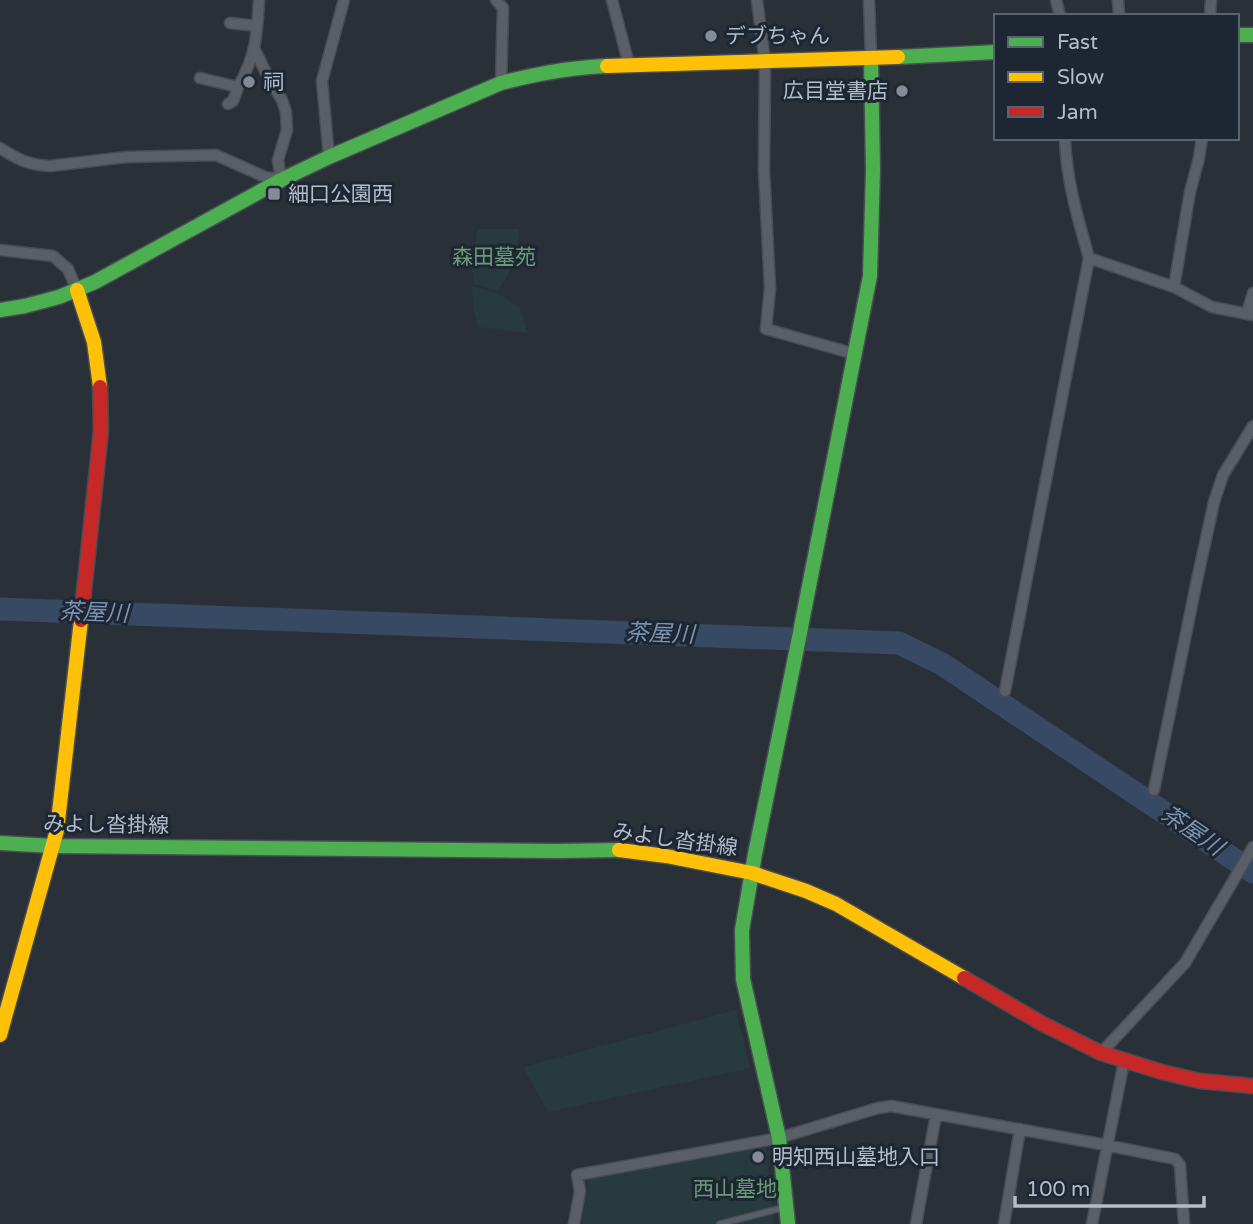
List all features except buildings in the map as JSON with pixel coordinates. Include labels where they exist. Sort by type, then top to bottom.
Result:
[{"type":"street","points":[[228,104],[233,101],[248,71],[255,50],[259,0]]},
{"type":"street","points":[[329,158],[322,81],[344,0]]},
{"type":"street","points":[[496,0],[503,8],[501,83]]},
{"type":"street","points":[[612,0],[629,65]]},
{"type":"street","points":[[757,0],[765,62],[764,170],[770,288],[766,329],[855,354]]},
{"type":"street","points":[[788,1224],[779,1138],[743,979],[742,930],[751,873],[870,276],[873,170],[869,0]]},
{"type":"street","points":[[230,23],[257,26]]},
{"type":"street","points":[[255,50],[286,112],[287,130],[278,160],[281,180]]},
{"type":"street","points":[[0,310],[59,297],[77,290],[281,180],[501,83],[581,67],[872,59],[994,52]]},
{"type":"street","points":[[200,78],[238,87]]},
{"type":"street","points":[[1004,691],[1089,258],[1076,215],[1065,140]]},
{"type":"street","points":[[1174,287],[1202,140]]},
{"type":"street","points":[[0,148],[15,158],[50,166],[126,157],[216,155],[265,177],[281,180]]},
{"type":"street","points":[[0,250],[53,256],[68,269],[94,342],[101,430],[57,830],[0,1035]]},
{"type":"street","points":[[1089,258],[1174,287],[1212,307],[1250,314],[1253,293]]},
{"type":"street","points":[[1154,790],[1214,502],[1223,475],[1253,426]]},
{"type":"street","name":"みよし沓掛線","points":[[0,843],[52,846],[623,850],[666,856],[751,873],[799,888],[836,904],[1041,1023],[1101,1053],[1200,1081],[1253,1086]]},
{"type":"street","points":[[1101,1053],[1185,963],[1252,848]]},
{"type":"street","points":[[1092,1224],[1124,1061]]},
{"type":"street","points":[[574,1224],[580,1191],[577,1175],[779,1138],[891,1106],[1175,1160],[1180,1165],[1184,1224]]},
{"type":"street","points":[[916,1224],[936,1115]]},
{"type":"street","points":[[1004,1224],[1020,1129]]},
{"type":"lane","points":[[720,1224],[786,1207]]},
{"type":"green space","name":"森田墓苑","points":[[478,229],[519,229],[516,261],[498,291],[474,284],[471,264]]},
{"type":"green space","points":[[472,286],[499,294],[520,308],[528,333],[478,327]]},
{"type":"green space","points":[[736,1010],[750,1068],[548,1112],[523,1067]]},
{"type":"green space","name":"西山墓地","points":[[766,1147],[774,1224],[581,1224],[590,1176]]},
{"type":"waterway","name":"茶屋川","points":[[0,609],[899,643],[942,664],[1253,872]]},
{"type":"traffic: fast","points":[[1239,35],[1253,35]]},
{"type":"traffic: fast","points":[[898,57],[994,52]]},
{"type":"traffic: fast","points":[[801,627],[870,276],[873,170],[871,59]]},
{"type":"traffic: fast","points":[[0,310],[59,297],[95,282],[281,180],[501,83],[554,72],[607,66]]},
{"type":"traffic: fast","points":[[788,1224],[779,1138],[743,979],[742,930],[801,628]]},
{"type":"traffic: fast","points":[[0,843],[52,846],[619,850]]},
{"type":"traffic: slow","points":[[607,66],[898,57]]},
{"type":"traffic: slow","points":[[77,290],[94,342],[100,387]]},
{"type":"traffic: slow","points":[[0,1035],[57,830],[81,620]]},
{"type":"traffic: slow","points":[[619,850],[752,873],[806,891],[836,904],[964,978]]},
{"type":"traffic: jam","points":[[81,620],[101,430],[100,387]]},
{"type":"traffic: jam","points":[[964,978],[1041,1023],[1101,1053],[1200,1081],[1253,1086]]},
{"type":"place","name":"デブちゃん","points":[[711,36]]},
{"type":"place","name":"祠","points":[[249,82]]},
{"type":"place","name":"広目堂書店","points":[[902,91]]},
{"type":"place","name":"細口公園西","points":[[274,194]]},
{"type":"place","name":"明知西山墓地入口","points":[[758,1157]]}]
